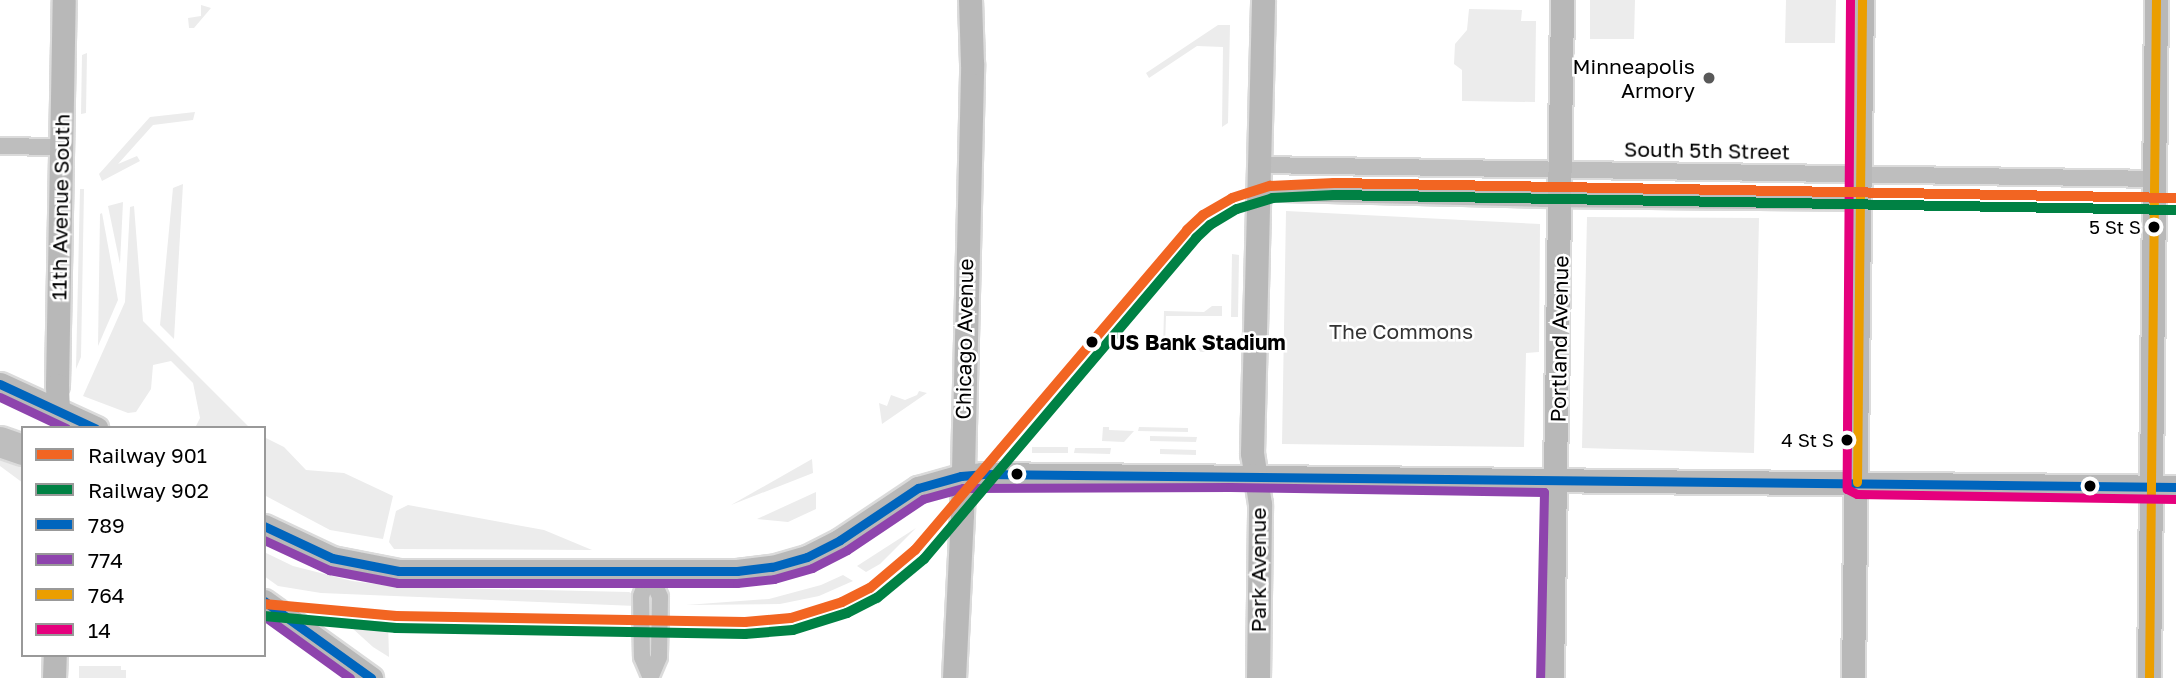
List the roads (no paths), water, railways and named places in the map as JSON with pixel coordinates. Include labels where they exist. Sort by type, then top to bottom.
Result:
[{"type":"highway","points":[[0,442],[21,449]]},
{"type":"main road","name":"11th Avenue South","points":[[57,423],[64,0]]},
{"type":"main road","name":"Chicago Avenue","points":[[954,678],[972,63],[970,0]]},
{"type":"main road","name":"Park Avenue","points":[[1258,678],[1260,504],[1253,475],[1262,0]]},
{"type":"main road","name":"Portland Avenue","points":[[1552,678],[1562,0]]},
{"type":"main road","points":[[1853,678],[1862,0]]},
{"type":"main road","points":[[2149,678],[2165,487],[2156,179],[2156,0]]},
{"type":"main road","points":[[0,384],[92,426]]},
{"type":"main road","points":[[0,431],[21,440]]},
{"type":"main road","points":[[266,527],[332,558],[395,570],[737,571],[794,561],[840,540],[918,488],[961,475],[1253,475],[2165,487]]},
{"type":"main road","points":[[266,602],[371,678]]},
{"type":"main road","points":[[54,678],[55,657]]},
{"type":"street","points":[[0,146],[60,147]]},
{"type":"street","name":"South 5th Street","points":[[1258,165],[2156,179]]},
{"type":"street","points":[[1258,189],[1283,193],[1560,199],[1861,202]]},
{"type":"street","points":[[649,572],[660,597],[659,657],[650,677]]},
{"type":"rail line","name":"901","points":[[266,604],[396,616],[745,622],[791,618],[842,602],[870,588],[915,550],[1187,230],[1203,215],[1232,198],[1270,186],[1334,183],[2176,198]]},
{"type":"rail line","name":"902","points":[[266,616],[396,628],[745,634],[793,630],[847,613],[877,598],[924,559],[1196,238],[1210,225],[1237,209],[1272,198],[1334,195],[2176,210]]},
{"type":"place","name":"Minneapolis Armory","points":[[1709,78]]},
{"type":"place","name":"5 St S","points":[[2154,227]]},
{"type":"place","name":"US Bank Stadium","points":[[1092,342]]},
{"type":"place","name":"4 St S","points":[[1847,440]]},
{"type":"park label","name":"The Commons","points":[[1401,331]]}]
